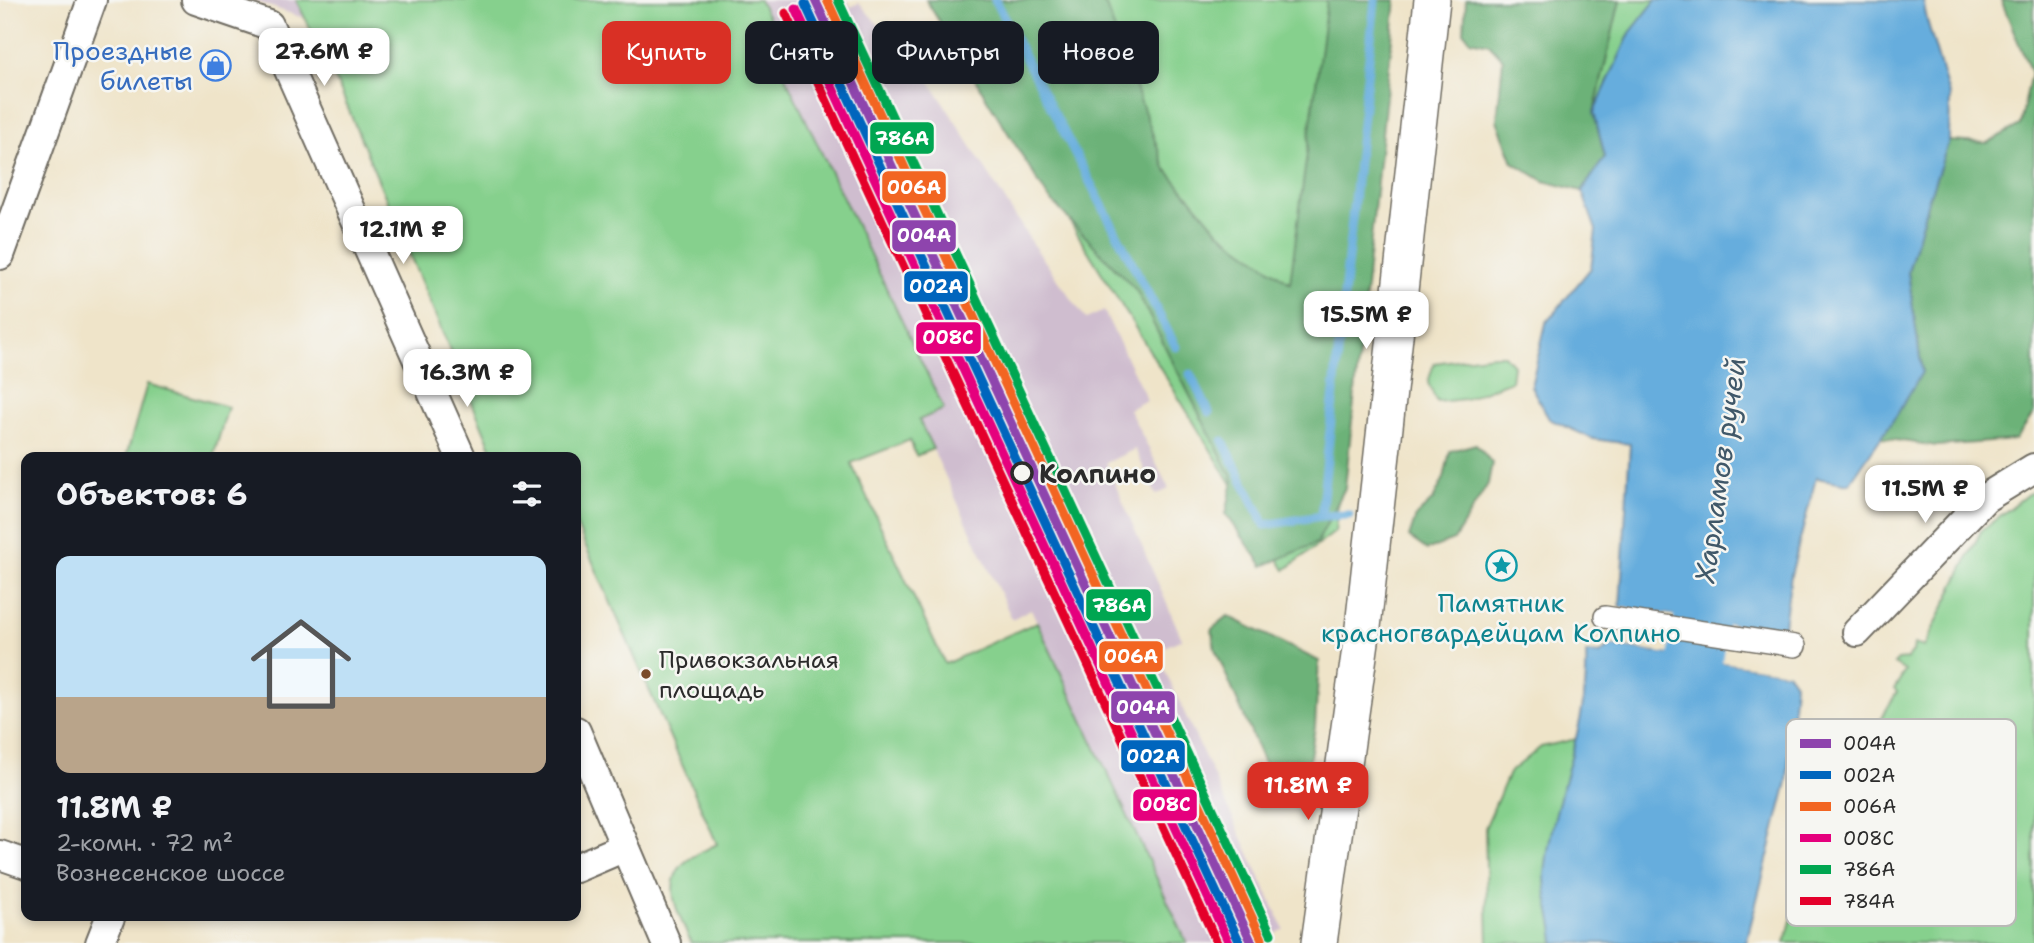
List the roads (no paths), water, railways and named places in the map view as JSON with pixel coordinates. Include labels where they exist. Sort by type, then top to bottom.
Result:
[{"type":"street","points":[[0,255],[92,0]]},
{"type":"street","points":[[196,0],[269,25],[459,452]]},
{"type":"street","points":[[1319,943],[1363,627],[1432,0]]},
{"type":"street","points":[[1857,632],[1985,498],[2034,468]]},
{"type":"street","points":[[1605,617],[1795,646]]},
{"type":"street","points":[[581,743],[666,943]]},
{"type":"street","points":[[581,866],[625,847]]},
{"type":"street","points":[[0,855],[21,862]]},
{"type":"street","points":[[100,943],[109,921]]},
{"type":"water","points":[[1656,0],[1923,0],[1950,98],[1949,141],[1928,201],[1908,272],[1922,372],[1898,413],[1849,484],[1816,478],[1791,575],[1783,633],[1620,607],[1630,444],[1593,439],[1549,419],[1531,386],[1546,323],[1591,268],[1596,230],[1582,191],[1605,157],[1594,112],[1630,33]]},
{"type":"water","points":[[1610,645],[1787,672],[1795,683],[1792,719],[1786,719],[1786,786],[1746,943],[1555,943],[1545,882],[1549,846],[1582,709],[1586,653],[1600,654]]},
{"type":"waterway","points":[[995,0],[1176,347]]},
{"type":"waterway","points":[[1321,516],[1375,0]]},
{"type":"waterway","points":[[1190,374],[1209,412]]},
{"type":"waterway","points":[[1223,441],[1265,525],[1321,516],[1349,515]]},
{"type":"waterway","name":"Харламов ручей","points":[[1685,731],[1711,546]]},
{"type":"place","name":"Проездные билеты","points":[[216,65]]},
{"type":"place","name":"Колпино","points":[[1022,473]]},
{"type":"place","name":"Памятник красногвардейцам Колпино","points":[[1501,566]]},
{"type":"place","name":"Привокзальная площадь","points":[[646,674]]}]
